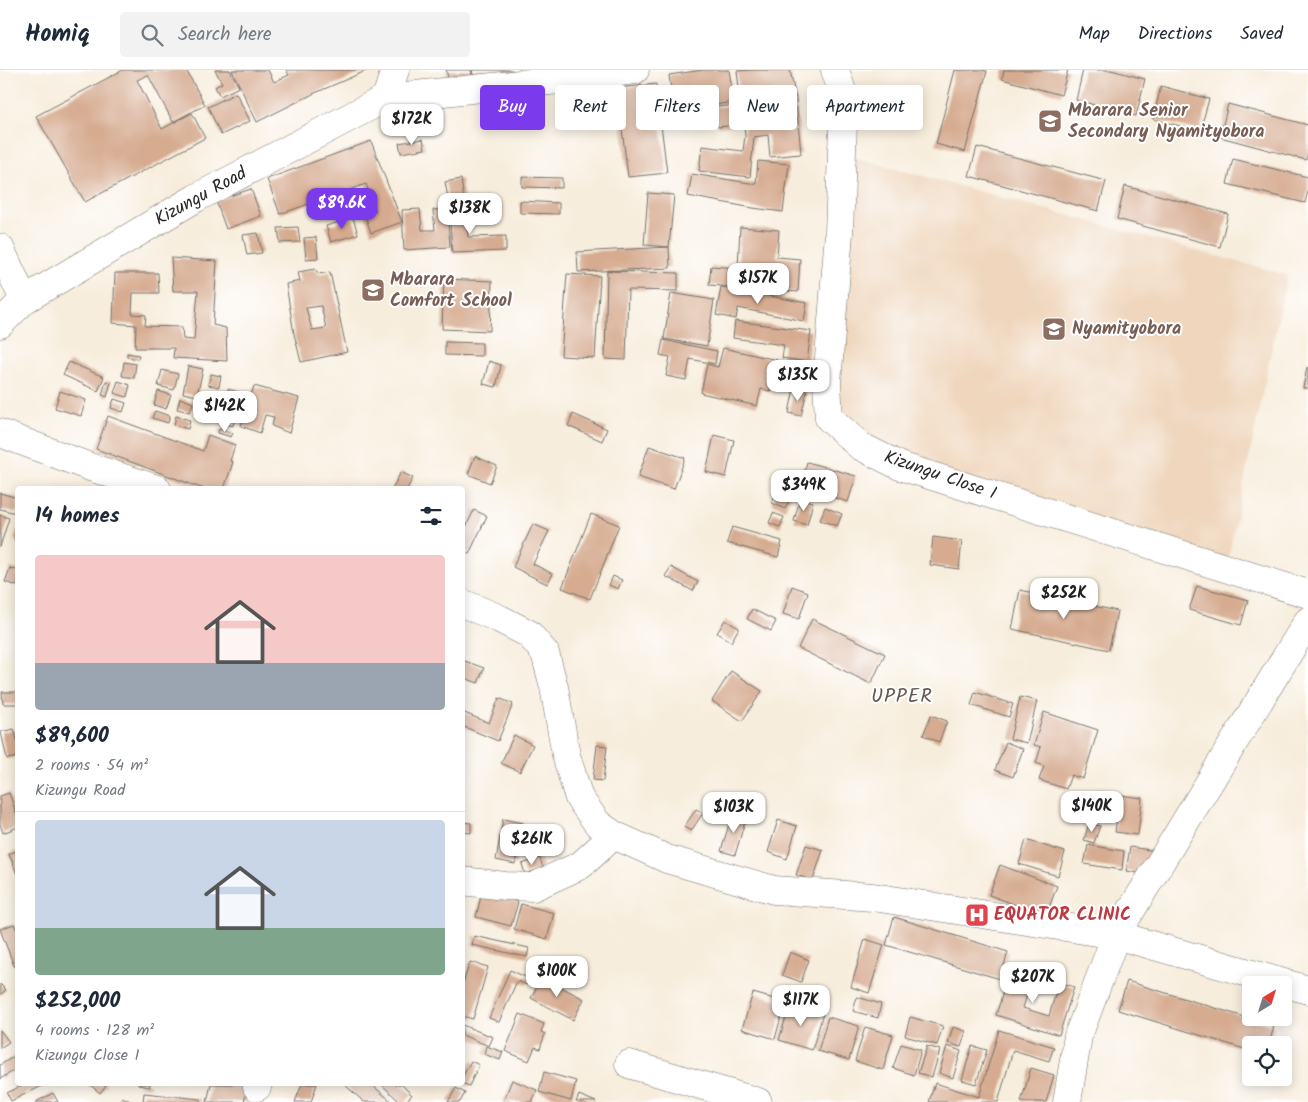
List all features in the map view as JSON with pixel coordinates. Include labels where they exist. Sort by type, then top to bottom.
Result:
[{"type":"street","points":[[395,70],[386,98],[588,77],[635,70]]},
{"type":"street","name":"Kizungu Close I","points":[[835,70],[844,97],[839,233],[827,383],[829,418],[860,446],[900,466],[1308,594]]},
{"type":"street","name":"Kizungu Road","points":[[0,324],[24,300],[196,198],[386,98]]},
{"type":"street","points":[[0,248],[24,300]]},
{"type":"street","points":[[0,433],[148,486]]},
{"type":"street","points":[[465,604],[529,634],[545,653],[554,687],[566,755],[579,798],[598,824],[614,835],[667,859],[774,890],[873,897],[1116,935],[1308,990]]},
{"type":"street","points":[[1067,1102],[1078,1036],[1116,935],[1308,621]]},
{"type":"street","points":[[465,881],[533,887],[581,865],[614,835]]},
{"type":"street","points":[[629,1064],[758,1102]]},
{"type":"shaded area","name":"Nyamityobora","points":[[842,154],[1287,275],[1226,568],[860,446],[827,383]]},
{"type":"building","points":[[123,70],[186,70],[205,105],[173,122],[148,75],[137,80],[162,129],[192,113],[205,138],[85,202],[36,116]]},
{"type":"building","points":[[215,70],[230,70],[239,87],[220,96],[215,87],[222,83]]},
{"type":"building","points":[[232,70],[268,70],[274,82],[289,75],[286,70],[368,70],[315,93],[257,122]]},
{"type":"building","points":[[446,70],[471,70],[472,75],[449,81]]},
{"type":"building","points":[[472,70],[512,70],[512,71],[474,78]]},
{"type":"building","points":[[703,70],[729,70],[731,85],[729,85],[729,103],[719,104],[719,85],[670,85],[669,75]]},
{"type":"building","points":[[790,70],[793,85],[739,85],[737,71]]},
{"type":"building","points":[[955,70],[987,71],[965,152],[936,144]]},
{"type":"building","points":[[1004,70],[1068,70],[1061,95],[1002,79]]},
{"type":"building","points":[[1083,70],[1111,70],[1145,79],[1136,116],[1076,100]]},
{"type":"building","points":[[636,86],[636,130],[662,130],[667,173],[628,177],[622,130],[626,130],[626,87]]},
{"type":"building","points":[[1161,86],[1209,99],[1200,131],[1153,119]]},
{"type":"building","points":[[236,93],[250,121],[221,135],[208,107]]},
{"type":"building","points":[[1228,104],[1308,125],[1308,153],[1306,160],[1220,137]]},
{"type":"building","points":[[729,106],[729,126],[719,127],[719,107]]},
{"type":"building","points":[[797,110],[801,154],[770,157],[768,135],[754,137],[750,177],[699,171],[702,146],[743,151],[744,130],[797,130]]},
{"type":"building","points":[[423,139],[425,149],[401,153],[399,143]]},
{"type":"building","points":[[371,141],[402,222],[371,233],[365,215],[376,211],[366,184],[280,214],[267,179]]},
{"type":"building","points":[[977,147],[1106,181],[1098,211],[969,176]]},
{"type":"building","points":[[1233,159],[1308,177],[1308,191],[1305,203],[1227,184]]},
{"type":"building","points":[[758,161],[789,164],[783,212],[688,196],[692,174],[756,184]]},
{"type":"building","points":[[522,177],[562,178],[562,188],[522,187]]},
{"type":"building","points":[[461,179],[464,200],[449,203],[445,182]]},
{"type":"building","points":[[1125,186],[1228,214],[1220,247],[1117,219]]},
{"type":"building","points":[[251,189],[261,216],[226,229],[216,201]]},
{"type":"building","points":[[648,193],[674,195],[669,247],[644,245]]},
{"type":"building","points":[[520,201],[559,203],[559,214],[520,213]]},
{"type":"building","points":[[466,203],[468,237],[506,236],[506,251],[452,253],[449,204]]},
{"type":"building","points":[[420,209],[422,230],[435,230],[433,210],[447,209],[450,247],[404,250],[402,210]]},
{"type":"building","points":[[353,218],[358,234],[331,242],[326,226]]},
{"type":"building","points":[[298,227],[300,242],[280,243],[278,228]]},
{"type":"building","points":[[740,227],[779,230],[777,257],[800,259],[798,292],[709,285],[711,266],[738,268]]},
{"type":"building","points":[[258,233],[262,253],[247,255],[243,235]]},
{"type":"building","points":[[316,237],[318,258],[306,259],[304,238]]},
{"type":"building","points":[[669,247],[670,268],[578,272],[577,252]]},
{"type":"building","points":[[171,258],[217,261],[213,325],[226,328],[227,361],[173,358],[174,348],[135,348],[136,325],[113,323],[115,273],[158,273],[159,293],[133,293],[132,314],[146,315],[145,326],[182,327],[183,339],[194,340],[198,291],[173,291]]},
{"type":"building","points":[[315,269],[319,274],[330,272],[347,352],[301,362],[294,334],[286,284],[300,281],[298,272]],"holes":[[[321,306],[326,328],[312,330],[306,308]]]},
{"type":"building","points":[[607,271],[678,273],[678,291],[628,290],[626,360],[605,359]]},
{"type":"building","points":[[567,274],[600,276],[595,358],[561,356]]},
{"type":"building","points":[[444,279],[492,281],[490,331],[442,329]]},
{"type":"building","points":[[721,287],[807,303],[804,321],[738,308],[736,319],[716,315]]},
{"type":"building","points":[[671,293],[714,300],[707,346],[664,339]]},
{"type":"building","points":[[735,321],[811,331],[807,362],[782,358],[784,345],[733,338]]},
{"type":"building","points":[[663,340],[717,351],[715,364],[690,359],[686,380],[666,376],[670,357],[660,355]]},
{"type":"building","points":[[445,342],[482,343],[482,356],[445,355]]},
{"type":"building","points":[[723,348],[777,360],[770,391],[761,389],[757,406],[701,393],[707,364],[718,367]]},
{"type":"building","points":[[127,353],[139,355],[138,359],[127,357]]},
{"type":"building","points":[[489,361],[501,365],[496,387],[483,384]]},
{"type":"building","points":[[69,362],[104,377],[98,391],[63,375]]},
{"type":"building","points":[[124,362],[136,364],[134,378],[122,376]]},
{"type":"building","points":[[188,366],[203,369],[197,396],[183,393]]},
{"type":"building","points":[[1307,367],[1308,388],[1303,388]]},
{"type":"building","points":[[162,370],[178,374],[174,390],[158,386]]},
{"type":"building","points":[[211,374],[221,376],[219,387],[208,385]]},
{"type":"building","points":[[106,381],[111,382],[107,397],[102,395]]},
{"type":"building","points":[[118,381],[130,385],[127,397],[114,393]]},
{"type":"building","points":[[254,386],[299,398],[289,433],[272,426],[274,417],[265,415],[260,433],[241,426]]},
{"type":"building","points":[[794,388],[807,391],[801,416],[789,413]]},
{"type":"building","points":[[228,389],[242,393],[238,405],[224,402]]},
{"type":"building","points":[[60,391],[86,400],[81,416],[55,408]]},
{"type":"building","points":[[158,391],[171,395],[166,409],[154,405]]},
{"type":"building","points":[[180,398],[193,403],[190,412],[177,409]]},
{"type":"building","points":[[114,399],[126,403],[123,412],[111,408]]},
{"type":"building","points":[[222,409],[236,412],[233,426],[219,422]]},
{"type":"building","points":[[155,411],[170,416],[168,423],[152,418]]},
{"type":"building","points":[[573,414],[607,429],[602,441],[568,426]]},
{"type":"building","points":[[108,416],[203,451],[208,435],[235,445],[230,461],[233,462],[225,486],[196,486],[96,449]]},
{"type":"building","points":[[176,416],[190,420],[188,429],[174,425]]},
{"type":"building","points":[[219,429],[233,433],[231,437],[218,433]]},
{"type":"building","points":[[714,435],[734,440],[726,477],[706,472]]},
{"type":"building","points":[[649,446],[685,458],[674,489],[638,477]]},
{"type":"building","points":[[475,456],[497,466],[490,483],[468,474]]},
{"type":"building","points":[[807,462],[856,476],[848,502],[800,487]]},
{"type":"building","points":[[401,472],[413,478],[409,486],[394,486]]},
{"type":"building","points":[[782,480],[795,486],[785,509],[772,503]]},
{"type":"building","points":[[0,493],[15,497],[15,513],[0,509]]},
{"type":"building","points":[[800,499],[813,502],[807,525],[794,521]]},
{"type":"building","points":[[825,507],[842,514],[837,526],[820,520]]},
{"type":"building","points":[[474,510],[487,516],[469,554],[465,552],[465,529]]},
{"type":"building","points":[[773,513],[784,517],[780,527],[769,523]]},
{"type":"building","points":[[591,514],[619,525],[590,599],[562,588]]},
{"type":"building","points":[[0,515],[9,518],[0,547]]},
{"type":"building","points":[[533,524],[549,531],[533,564],[553,574],[547,584],[513,567]]},
{"type":"building","points":[[732,527],[782,541],[778,557],[727,543]]},
{"type":"building","points":[[933,537],[962,541],[959,569],[930,565]]},
{"type":"building","points":[[671,567],[698,582],[693,591],[665,576]]},
{"type":"building","points":[[10,568],[15,569],[15,585],[5,582]]},
{"type":"building","points":[[613,576],[622,580],[618,589],[609,585]]},
{"type":"building","points":[[792,586],[808,592],[799,619],[783,614]]},
{"type":"building","points":[[1197,586],[1248,600],[1241,625],[1189,610]]},
{"type":"building","points":[[1020,590],[1117,611],[1109,650],[1012,629]]},
{"type":"building","points":[[752,609],[776,621],[771,631],[747,619]]},
{"type":"building","points":[[812,619],[885,654],[871,684],[798,648]]},
{"type":"building","points":[[725,620],[739,628],[731,642],[717,633]]},
{"type":"building","points":[[465,661],[484,668],[478,683],[465,678]]},
{"type":"building","points":[[731,671],[762,691],[742,721],[712,701]]},
{"type":"building","points":[[2,692],[15,692],[15,704],[3,704]]},
{"type":"building","points":[[975,692],[1013,704],[1009,717],[971,705]]},
{"type":"building","points":[[1020,697],[1037,701],[1027,743],[1010,739]]},
{"type":"building","points":[[499,698],[513,704],[498,741],[465,727],[465,713],[489,723]]},
{"type":"building","points":[[1044,712],[1098,730],[1083,779],[1071,775],[1066,789],[1039,780],[1044,766],[1036,763],[1041,747],[1034,745]]},
{"type":"building","points":[[931,715],[947,721],[939,742],[923,735]]},
{"type":"building","points":[[14,729],[15,758],[7,759],[1,732]]},
{"type":"building","points":[[514,735],[533,745],[520,772],[501,763]]},
{"type":"building","points":[[1006,742],[1023,749],[1013,777],[995,770]]},
{"type":"building","points":[[597,745],[607,746],[603,781],[593,780]]},
{"type":"building","points":[[1097,792],[1114,798],[1108,815],[1091,809]]},
{"type":"building","points":[[9,793],[15,810],[15,828],[3,833],[0,824],[0,796]]},
{"type":"building","points":[[1120,795],[1142,798],[1138,835],[1115,832]]},
{"type":"building","points":[[696,809],[703,813],[691,831],[684,827]]},
{"type":"building","points":[[732,814],[746,818],[735,855],[721,851]]},
{"type":"building","points":[[503,819],[523,823],[515,864],[496,860]]},
{"type":"building","points":[[778,820],[797,826],[787,859],[768,852]]},
{"type":"building","points":[[465,822],[471,823],[471,833],[465,832]]},
{"type":"building","points":[[1089,823],[1100,826],[1094,843],[1084,840]]},
{"type":"building","points":[[1026,840],[1065,852],[1058,876],[1019,864]]},
{"type":"building","points":[[806,845],[823,850],[813,880],[796,875]]},
{"type":"building","points":[[1088,845],[1124,851],[1122,870],[1084,864]]},
{"type":"building","points":[[1130,847],[1156,851],[1152,875],[1126,871]]},
{"type":"building","points":[[15,851],[15,869],[9,854]]},
{"type":"building","points":[[540,858],[543,868],[525,874],[522,864]]},
{"type":"building","points":[[1000,865],[1057,886],[1046,916],[989,895]]},
{"type":"building","points":[[482,892],[518,902],[511,926],[476,917]]},
{"type":"building","points":[[521,904],[554,913],[547,939],[514,929]]},
{"type":"building","points":[[894,917],[1008,952],[1000,979],[886,945]]},
{"type":"building","points":[[14,924],[15,926],[15,966],[14,966],[0,929]]},
{"type":"building","points":[[474,936],[529,948],[527,957],[472,945]]},
{"type":"building","points":[[865,939],[884,945],[869,993],[851,987]]},
{"type":"building","points":[[790,952],[809,960],[801,982],[782,975]]},
{"type":"building","points":[[470,962],[488,967],[473,1019],[465,1017],[465,977]]},
{"type":"building","points":[[1010,969],[1033,976],[1023,1008],[1049,1016],[1059,982],[1074,987],[1059,1035],[996,1015]]},
{"type":"building","points":[[510,970],[530,979],[527,985],[517,981],[499,1022],[489,1018]]},
{"type":"building","points":[[542,977],[584,999],[573,1020],[531,998]]},
{"type":"building","points":[[1127,981],[1242,1016],[1242,1026],[1274,1026],[1271,1036],[1242,1036],[1242,1048],[1118,1010]]},
{"type":"building","points":[[0,984],[6,990],[0,995]]},
{"type":"building","points":[[753,993],[785,1002],[775,1039],[742,1029]]},
{"type":"building","points":[[857,997],[881,1004],[878,1018],[853,1011]]},
{"type":"building","points":[[790,1004],[823,1014],[812,1050],[779,1040]]},
{"type":"building","points":[[520,1014],[544,1024],[541,1032],[545,1034],[540,1049],[535,1047],[529,1061],[505,1051]]},
{"type":"building","points":[[828,1017],[859,1026],[849,1060],[818,1051]]},
{"type":"building","points":[[910,1017],[943,1026],[937,1045],[905,1036]]},
{"type":"building","points":[[465,1026],[493,1037],[489,1046],[465,1036]]},
{"type":"building","points":[[865,1027],[893,1035],[883,1070],[855,1061]]},
{"type":"building","points":[[953,1027],[966,1031],[961,1047],[948,1043]]},
{"type":"building","points":[[0,1030],[9,1042],[0,1048]]},
{"type":"building","points":[[999,1030],[1054,1047],[1049,1061],[1013,1050],[998,1102],[929,1102],[935,1083],[979,1097]]},
{"type":"building","points":[[901,1044],[921,1050],[914,1075],[893,1068]]},
{"type":"building","points":[[486,1046],[503,1052],[500,1060],[484,1054]]},
{"type":"building","points":[[927,1046],[940,1050],[932,1077],[918,1073]]},
{"type":"building","points":[[947,1046],[961,1051],[953,1078],[939,1073]]},
{"type":"building","points":[[972,1046],[987,1050],[976,1084],[962,1080]]},
{"type":"building","points":[[15,1056],[15,1070],[0,1079],[0,1065]]},
{"type":"building","points":[[471,1061],[479,1065],[469,1086],[465,1084],[465,1072]]},
{"type":"building","points":[[1031,1068],[1054,1075],[1046,1102],[1021,1102]]},
{"type":"building","points":[[544,1072],[576,1081],[571,1101],[539,1092]]},
{"type":"building","points":[[512,1080],[537,1090],[532,1102],[503,1102]]},
{"type":"building","points":[[21,1086],[42,1086],[11,1101],[7,1093]]},
{"type":"building","points":[[91,1086],[105,1086],[100,1093]]},
{"type":"building","points":[[211,1086],[248,1086],[244,1102],[207,1102]]},
{"type":"building","points":[[301,1086],[316,1086],[311,1102],[295,1102]]},
{"type":"building","points":[[346,1086],[373,1086],[392,1102],[364,1102]]},
{"type":"building","points":[[383,1086],[403,1086],[412,1095],[405,1102],[400,1102]]},
{"type":"building","points":[[456,1088],[465,1093],[460,1102],[448,1102]]},
{"type":"building","points":[[53,1093],[58,1102],[36,1102]]},
{"type":"building","points":[[144,1093],[200,1099],[200,1102],[143,1102]]},
{"type":"building","points":[[579,1095],[596,1102],[576,1102]]},
{"type":"building","points":[[122,1097],[130,1101],[119,1102]]},
{"type":"place","name":"Mbarara Senior Secondary Nyamityobora","points":[[1050,121]]},
{"type":"place","name":"Mbarara Comfort School","points":[[373,290]]},
{"type":"place","name":"Nyamityobora","points":[[1054,329]]},
{"type":"place","name":"EQUATOR CLINIC","points":[[977,915]]},
{"type":"district","name":"UPPER","points":[[902,697]]}]
